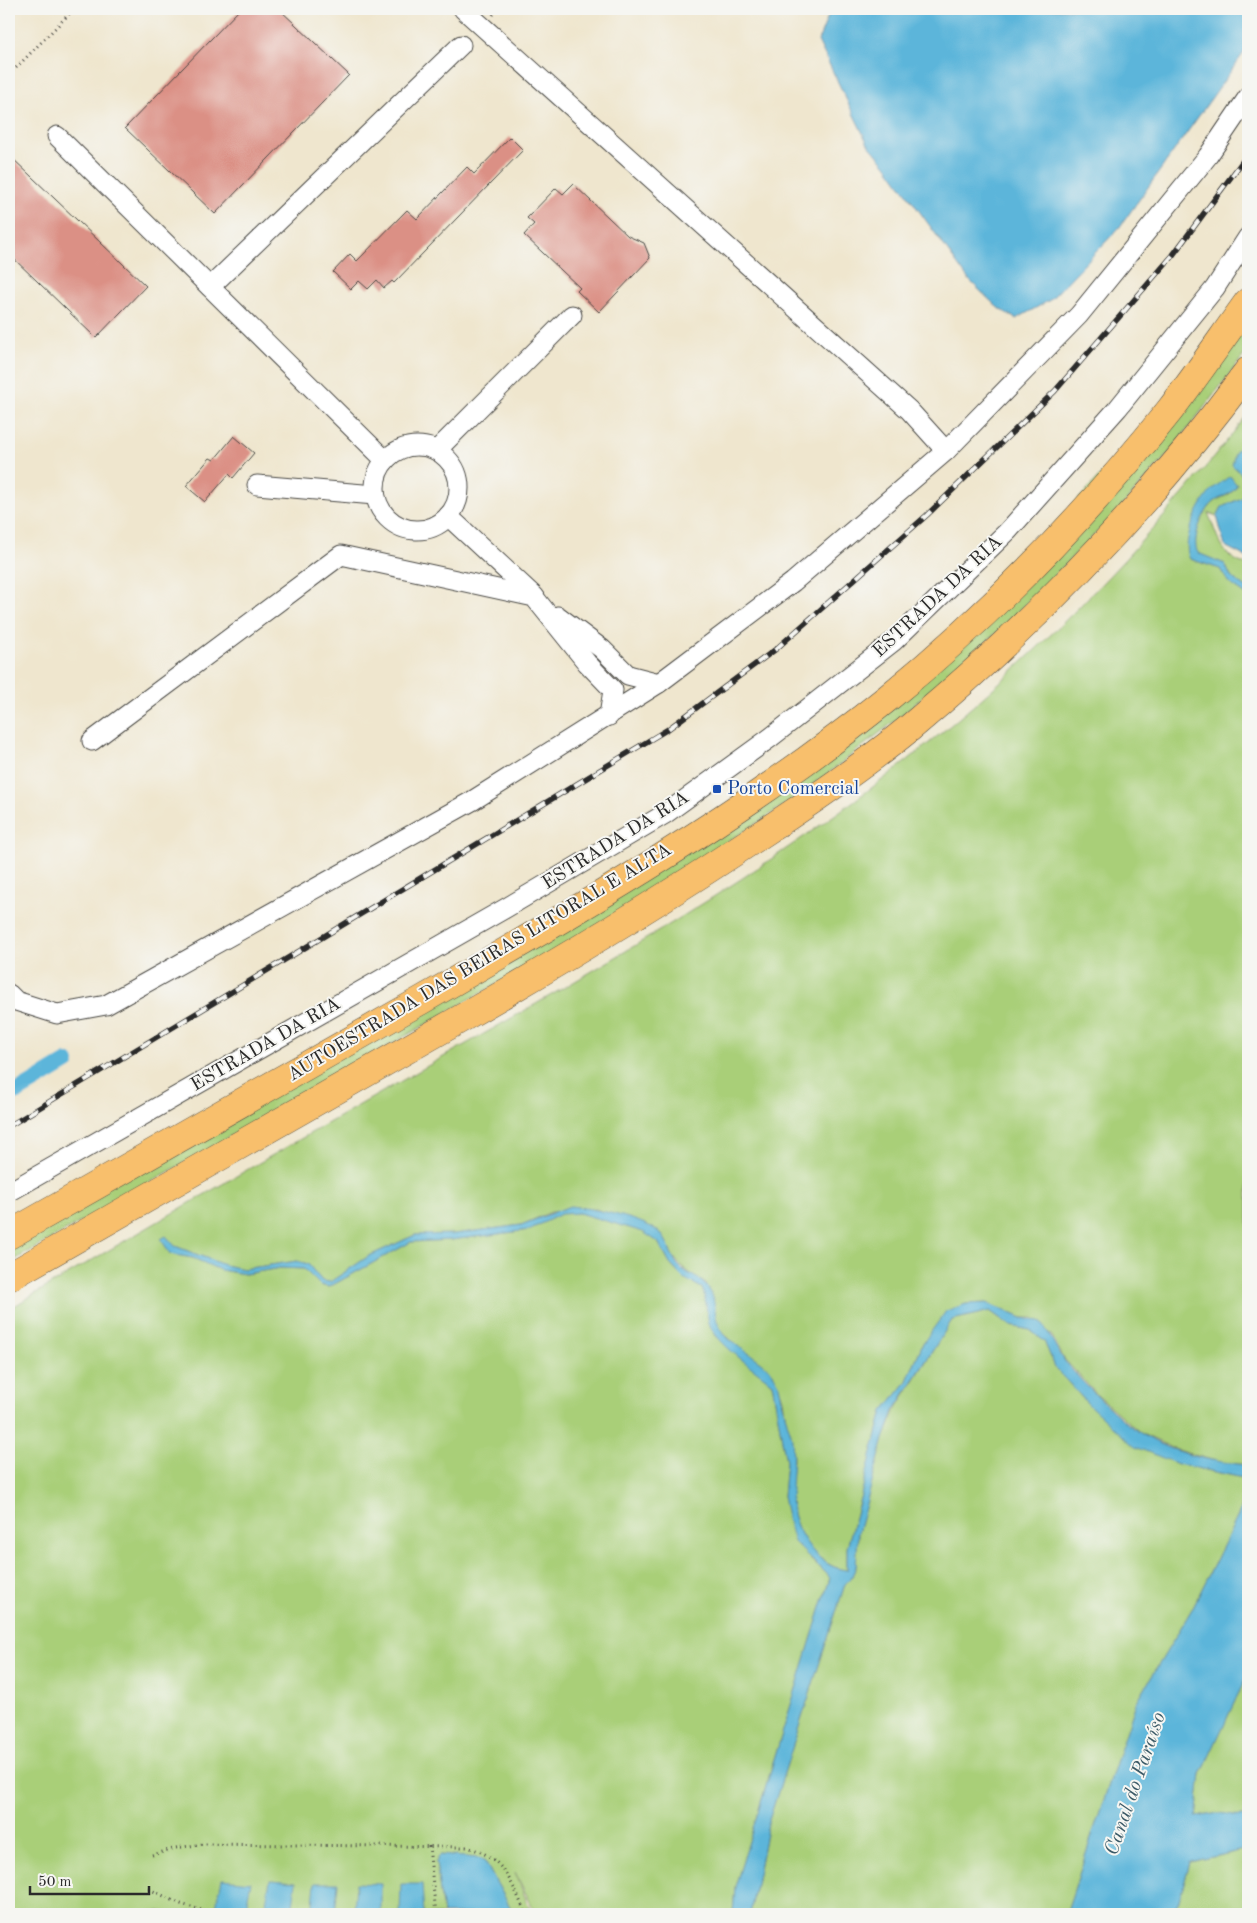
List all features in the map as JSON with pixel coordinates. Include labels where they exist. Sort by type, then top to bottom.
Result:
[{"type":"highway","name":"AUTOESTRADA DAS BEIRAS LITORAL E ALTA","points":[[9,1235],[524,942],[649,866],[814,754],[889,697],[1010,587],[1082,512],[1170,410],[1248,302]]},
{"type":"highway","name":"AUTOESTRADA DAS BEIRAS LITORAL E ALTA","points":[[9,1277],[553,966],[667,897],[815,798],[910,727],[1025,624],[1110,538],[1204,430],[1248,371]]},
{"type":"street","points":[[463,9],[909,410],[946,451]]},
{"type":"street","points":[[210,287],[461,45]]},
{"type":"street","points":[[9,994],[16,1001],[57,1014],[106,1005],[472,801],[659,683],[793,582],[946,451],[1080,315],[1208,156],[1248,97]]},
{"type":"street","points":[[57,136],[385,460]]},
{"type":"street","name":"ESTRADA DA RIA","points":[[9,1192],[498,913],[665,814],[770,738],[894,641],[1008,531],[1118,408],[1215,288],[1248,237]]},
{"type":"street","points":[[437,450],[572,315]]},
{"type":"street","points":[[419,446],[437,450],[451,463],[458,480],[457,499],[448,516],[433,527],[414,530],[396,525],[382,512],[375,495],[376,476],[385,460],[400,449],[419,446]]},
{"type":"street","points":[[257,485],[375,495]]},
{"type":"street","points":[[448,516],[534,597],[602,649],[628,675],[659,683]]},
{"type":"street","points":[[92,741],[342,555],[534,597],[587,663],[614,690],[609,716]]},
{"type":"path","points":[[9,75],[74,9]]},
{"type":"path","points":[[152,1855],[176,1848],[203,1844],[466,1847],[481,1851],[493,1858],[511,1881],[526,1914]]},
{"type":"path","points":[[429,1846],[436,1914]]},
{"type":"path","points":[[149,1889],[181,1904],[215,1914]]},
{"type":"green space","points":[[1248,317],[1248,350],[1169,453],[1113,516],[1002,628],[896,720],[831,771],[774,812],[587,932],[9,1263],[9,1246],[875,717]]},
{"type":"green space","points":[[1248,414],[1245,478],[1248,477],[1248,495],[1222,507],[1217,516],[1208,513],[1221,545],[1226,552],[1239,562],[1248,565],[1248,589],[1231,577],[1225,564],[1197,553],[1195,541],[1198,527],[1208,508],[1215,501],[1233,491],[1237,485],[1200,508],[1190,559],[1220,569],[1229,583],[1248,596],[1248,1465],[1219,1462],[1177,1450],[1142,1434],[1098,1396],[1064,1359],[1052,1336],[1033,1318],[1022,1318],[987,1303],[966,1304],[946,1312],[923,1343],[906,1383],[883,1411],[847,1548],[847,1571],[834,1567],[822,1560],[812,1550],[804,1540],[793,1514],[790,1484],[793,1460],[792,1448],[783,1398],[776,1382],[761,1365],[726,1336],[719,1327],[712,1312],[706,1284],[691,1274],[675,1259],[663,1236],[596,1209],[551,1212],[521,1225],[454,1234],[415,1235],[369,1256],[330,1282],[322,1281],[308,1264],[297,1261],[244,1269],[224,1265],[175,1246],[170,1254],[193,1258],[221,1270],[245,1274],[280,1268],[304,1269],[320,1285],[329,1287],[411,1242],[451,1240],[529,1230],[561,1213],[579,1213],[643,1231],[658,1242],[670,1264],[683,1278],[702,1288],[708,1303],[709,1323],[716,1336],[772,1383],[786,1462],[783,1496],[808,1557],[830,1578],[735,1887],[733,1914],[536,1914],[515,1872],[532,1914],[514,1914],[485,1862],[478,1858],[440,1855],[436,1862],[443,1914],[176,1914],[159,1911],[152,1914],[9,1914],[9,1309],[655,934],[827,821],[933,740],[1030,655],[1077,609],[1166,514]]},
{"type":"green space","points":[[990,1311],[1011,1326],[1030,1330],[1044,1341],[1056,1369],[1089,1405],[1178,1464],[1248,1479],[1238,1516],[1192,1609],[1136,1703],[1066,1914],[750,1914],[768,1823],[845,1584],[851,1578],[856,1567],[858,1533],[884,1439],[895,1411],[952,1320]]},
{"type":"green space","points":[[1248,1673],[1248,1817],[1219,1813],[1196,1817],[1201,1774]]},
{"type":"green space","points":[[1248,1849],[1248,1914],[1175,1914],[1190,1862]]},
{"type":"water","points":[[831,9],[1248,9],[1248,47],[1119,228],[1050,300],[1016,319],[997,307],[968,279],[886,165],[868,144],[818,41]]},
{"type":"water","points":[[1248,437],[1248,477],[1246,478],[1232,465],[1235,453]]},
{"type":"water","points":[[1230,476],[1237,485],[1235,489],[1215,501],[1208,508],[1201,520],[1196,548],[1198,553],[1225,564],[1231,577],[1248,589],[1248,596],[1229,583],[1220,569],[1190,559],[1188,551],[1189,533],[1201,505],[1213,489]]},
{"type":"water","points":[[1248,495],[1248,558],[1225,546],[1217,516],[1222,507]]},
{"type":"water","points":[[570,1206],[619,1215],[655,1229],[665,1239],[681,1268],[700,1281],[710,1291],[713,1297],[716,1318],[721,1330],[732,1342],[761,1362],[773,1373],[779,1385],[792,1439],[792,1509],[802,1535],[812,1550],[819,1558],[832,1566],[847,1570],[847,1548],[883,1411],[906,1383],[923,1343],[946,1311],[966,1304],[987,1303],[1022,1318],[1040,1321],[1064,1360],[1101,1400],[1133,1428],[1154,1441],[1180,1452],[1221,1462],[1248,1465],[1248,1479],[1178,1464],[1135,1447],[1089,1405],[1056,1369],[1044,1341],[1030,1330],[1011,1326],[990,1311],[952,1320],[894,1411],[884,1439],[858,1533],[856,1567],[851,1578],[845,1584],[768,1823],[750,1914],[733,1914],[735,1887],[830,1578],[794,1542],[783,1496],[786,1462],[772,1383],[727,1347],[713,1331],[709,1323],[702,1288],[683,1278],[670,1264],[658,1242],[643,1232],[579,1213],[561,1214],[529,1230],[451,1240],[411,1242],[329,1287],[320,1285],[304,1269],[280,1268],[245,1274],[220,1270],[193,1258],[170,1254],[161,1239],[166,1236],[175,1246],[224,1265],[244,1269],[297,1261],[308,1264],[322,1281],[330,1282],[369,1256],[415,1235],[454,1234],[521,1225]]},
{"type":"water","name":"Canal do Paraíso","points":[[1248,1480],[1248,1673],[1201,1774],[1196,1817],[1219,1813],[1248,1817],[1248,1849],[1190,1862],[1175,1914],[1066,1914],[1136,1703],[1192,1609],[1238,1516]]},
{"type":"water","points":[[440,1855],[478,1858],[485,1862],[514,1914],[443,1914],[436,1862]]},
{"type":"water","points":[[222,1879],[251,1882],[245,1912],[233,1910],[228,1914],[228,1909],[216,1906]]},
{"type":"water","points":[[270,1880],[296,1882],[292,1914],[264,1914]]},
{"type":"water","points":[[315,1883],[338,1883],[335,1914],[312,1914]]},
{"type":"water","points":[[356,1883],[381,1884],[381,1914],[354,1914]]},
{"type":"water","points":[[401,1884],[422,1884],[424,1914],[400,1914]]},
{"type":"building","points":[[240,9],[279,9],[349,75],[215,214],[125,128]]},
{"type":"building","points":[[510,137],[523,150],[394,283],[392,281],[384,288],[377,280],[368,289],[359,281],[351,289],[333,272],[350,254],[357,261],[407,210],[417,219],[467,167],[474,174]]},
{"type":"building","points":[[9,155],[146,286],[96,338],[9,254]]},
{"type":"building","points":[[573,184],[628,236],[644,243],[650,258],[599,312],[577,291],[580,288],[524,235],[534,224],[527,218],[556,188],[563,194]]},
{"type":"building","points":[[234,436],[254,453],[233,478],[229,474],[205,502],[186,486],[210,458],[214,460]]},
{"type":"waterway","points":[[9,1089],[17,1092],[67,1062]]},
{"type":"railway","points":[[9,1126],[668,729],[776,649],[927,515],[1055,391],[1173,255],[1248,154]]},
{"type":"place","name":"Porto Comercial","points":[[717,789]]}]
